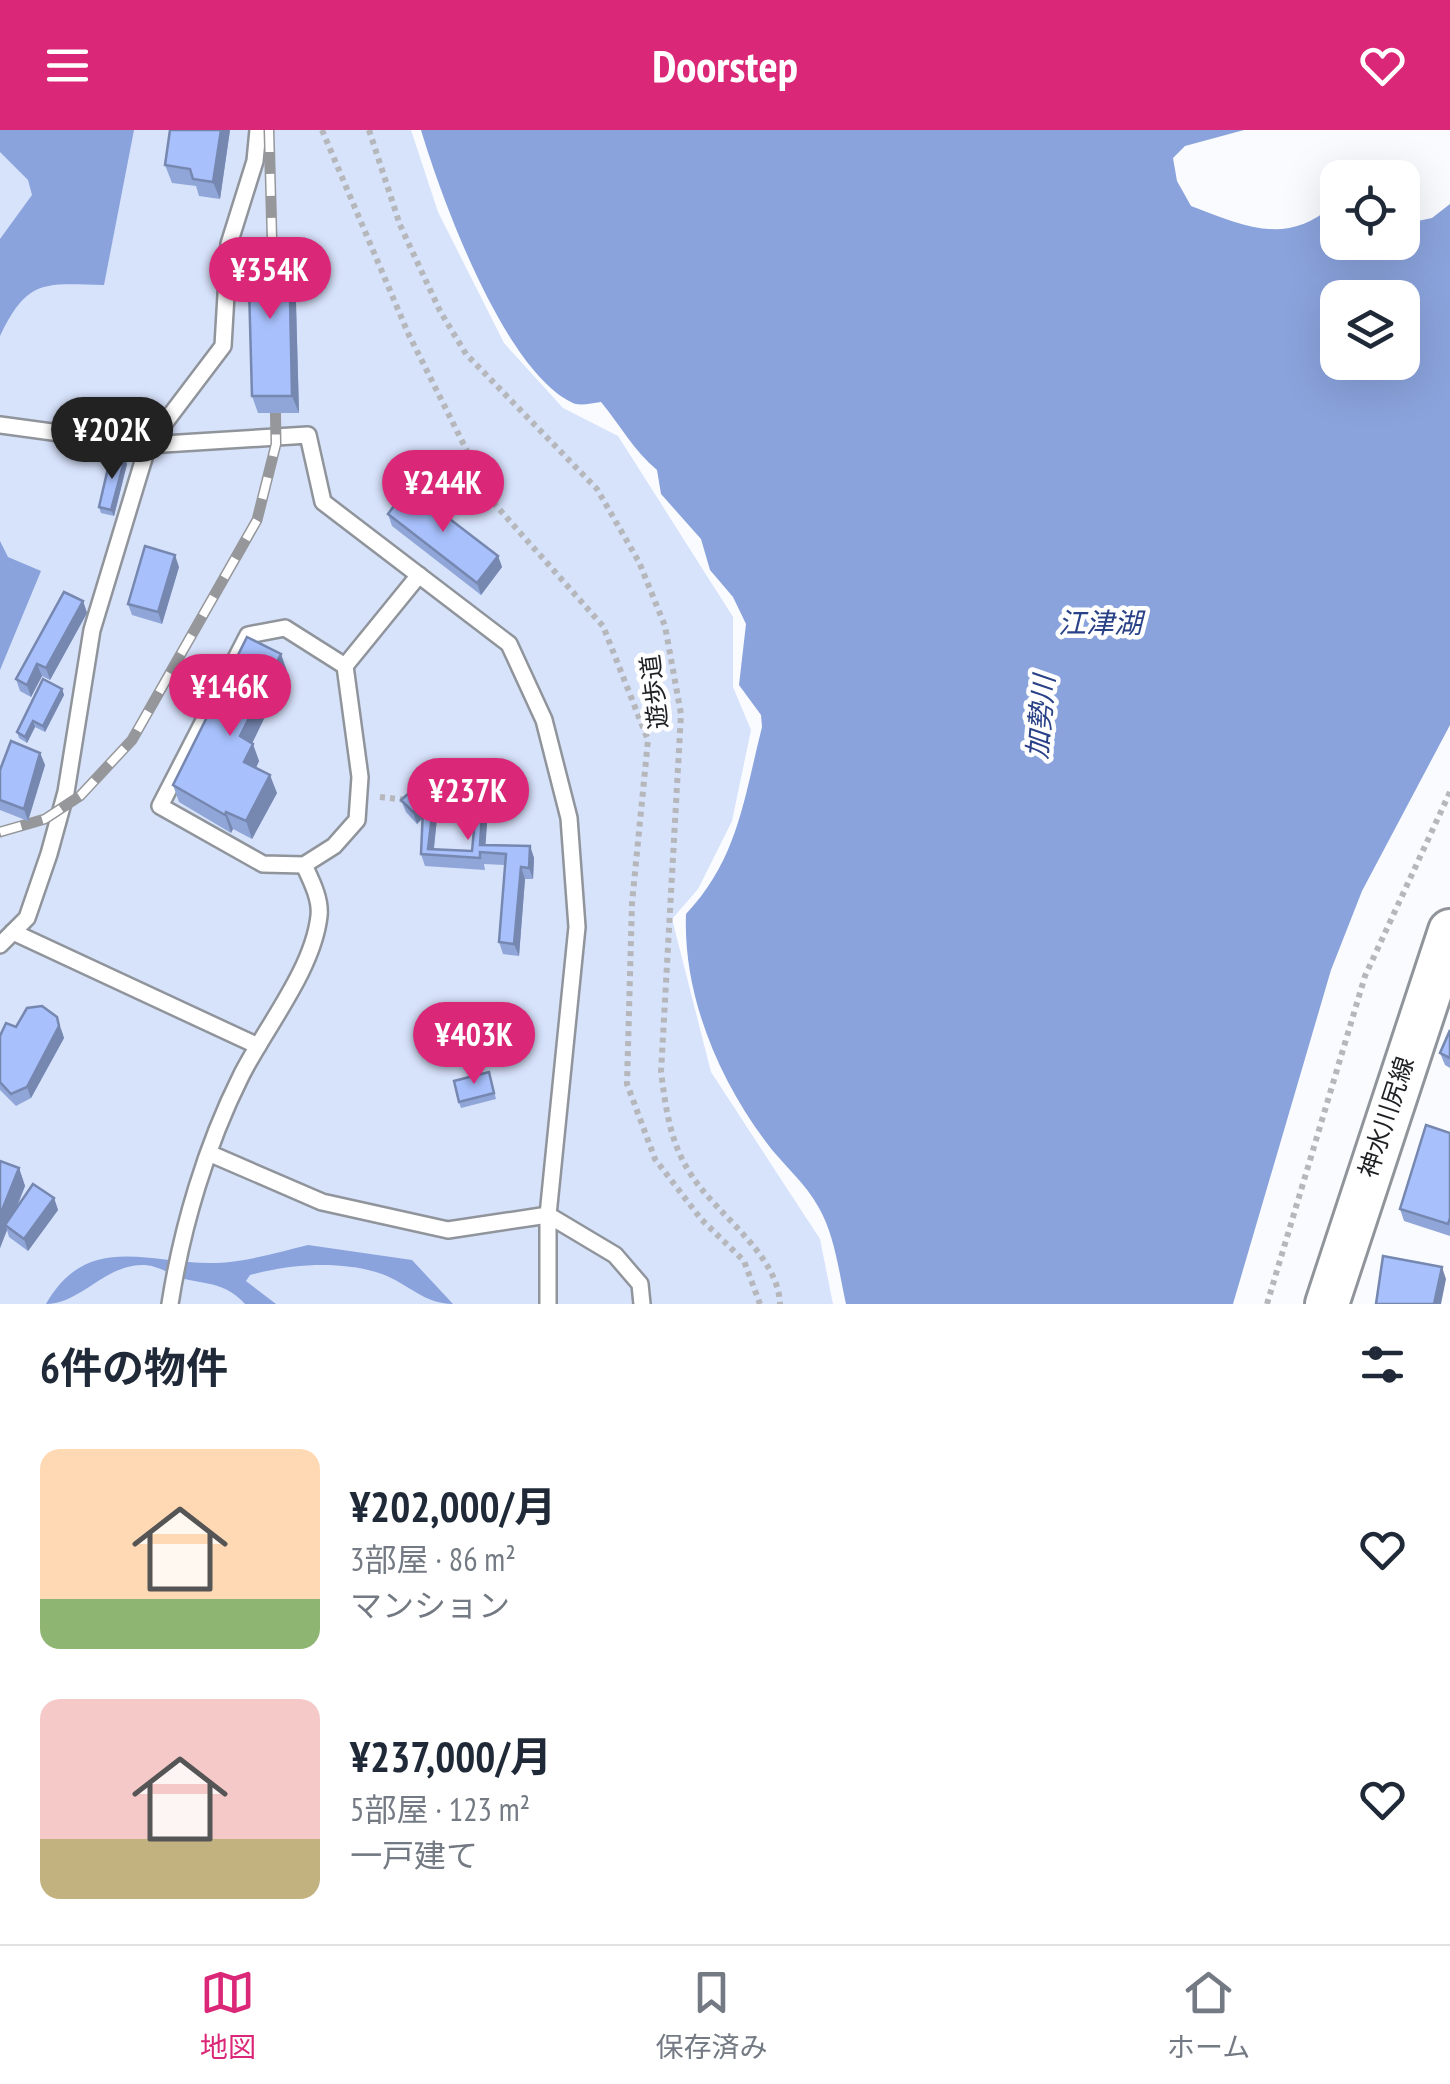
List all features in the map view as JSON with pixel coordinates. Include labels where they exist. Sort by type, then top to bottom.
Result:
[{"type":"main road","name":"神水川尻線","points":[[1327,1304],[1450,931]]},
{"type":"lane","points":[[0,944],[27,918],[58,823],[92,630],[148,445],[223,346],[229,244],[255,161],[258,130]]},
{"type":"lane","points":[[8,426],[148,445],[308,434],[322,502],[509,644],[544,720],[569,818],[577,928],[548,1215],[548,1304]]},
{"type":"lane","points":[[345,666],[285,628],[248,635],[160,806],[263,864],[304,864],[334,846],[357,820],[359,796],[345,666],[419,575]]},
{"type":"lane","points":[[171,1298],[179,1248],[240,1077],[299,973],[319,916],[304,864]]},
{"type":"lane","points":[[13,932],[258,1046]]},
{"type":"lane","points":[[211,1154],[322,1202],[448,1230],[548,1215],[616,1255],[640,1284],[642,1304]]},
{"type":"path","name":"遊歩道","points":[[369,130],[400,224],[440,311],[466,354],[597,489],[639,562],[666,626],[681,714],[661,1072],[668,1128],[691,1176],[760,1257],[780,1304]]},
{"type":"path","points":[[1267,1304],[1364,976],[1450,792]]},
{"type":"path","points":[[359,796],[418,801]]},
{"type":"shaded area","points":[[0,130],[411,130],[438,212],[504,343],[563,408],[618,436],[733,617],[733,687],[751,730],[732,821],[698,889],[672,919],[711,1072],[820,1239],[833,1304],[0,1304]]},
{"type":"water","points":[[0,130],[134,130],[104,285],[40,288],[20,303],[0,336],[0,239],[32,195],[28,180],[0,152]]},
{"type":"water","name":"江津湖","points":[[421,130],[1244,130],[1185,146],[1173,158],[1177,181],[1191,206],[1263,228],[1298,226],[1320,215],[1320,260],[1420,260],[1420,220],[1432,218],[1450,204],[1450,725],[1362,891],[1331,970],[1233,1304],[846,1304],[824,1219],[814,1199],[766,1142],[733,1091],[707,1034],[690,975],[686,914],[717,872],[728,849],[744,803],[762,727],[761,715],[739,685],[746,624],[733,597],[710,570],[701,539],[661,494],[657,470],[601,402],[571,402],[546,384],[500,320],[460,238]]},
{"type":"water","points":[[0,541],[8,557],[41,571],[0,670]]},
{"type":"water","points":[[308,1245],[412,1260],[453,1304],[425,1297],[382,1274],[316,1265],[250,1275],[246,1281],[276,1304],[245,1304],[220,1287],[145,1265],[118,1270],[71,1298],[46,1304],[63,1281],[81,1267],[101,1259],[122,1256],[216,1263]]},
{"type":"building","points":[[170,130],[221,130],[213,182],[193,179],[190,169],[165,165]]},
{"type":"building","points":[[289,249],[292,396],[252,396],[248,250]]},
{"type":"building","points":[[111,455],[125,458],[111,510],[99,507]]},
{"type":"building","points":[[408,487],[498,556],[477,583],[388,514]]},
{"type":"building","points":[[145,546],[175,555],[158,612],[128,604]]},
{"type":"building","points":[[64,592],[83,601],[46,668],[37,664],[27,685],[16,679]]},
{"type":"building","points":[[247,637],[281,654],[240,736],[253,744],[244,762],[270,775],[246,821],[226,812],[225,815],[173,785]]},
{"type":"building","points":[[43,679],[62,689],[43,726],[33,721],[25,737],[17,732]]},
{"type":"building","points":[[11,741],[40,753],[24,809],[0,800],[0,770]]},
{"type":"building","points":[[424,780],[431,788],[429,796],[483,798],[480,845],[530,846],[529,868],[521,867],[514,944],[499,942],[506,854],[480,852],[480,858],[421,854],[423,809],[418,806],[413,812],[401,800]],"holes":[[[433,807],[476,809],[472,851],[428,849]]]},
{"type":"building","points":[[42,1006],[57,1017],[59,1026],[27,1087],[11,1094],[0,1082],[0,1036],[6,1023],[16,1027],[27,1008]]},
{"type":"building","points":[[1450,1030],[1450,1058],[1440,1053]]},
{"type":"building","points":[[489,1072],[494,1093],[459,1102],[454,1081]]},
{"type":"building","points":[[1426,1125],[1450,1133],[1448,1224],[1400,1209]]},
{"type":"building","points":[[0,1161],[19,1168],[0,1215]]},
{"type":"building","points":[[33,1184],[54,1198],[24,1239],[5,1225]]},
{"type":"building","points":[[1383,1256],[1442,1267],[1434,1304],[1376,1304]]},
{"type":"railway","points":[[269,130],[273,275]]},
{"type":"railway","points":[[0,832],[45,819],[80,796],[132,740],[257,520],[276,444],[275,385]]},
{"type":"water label","name":"加勢川","points":[[1040,717]]}]
